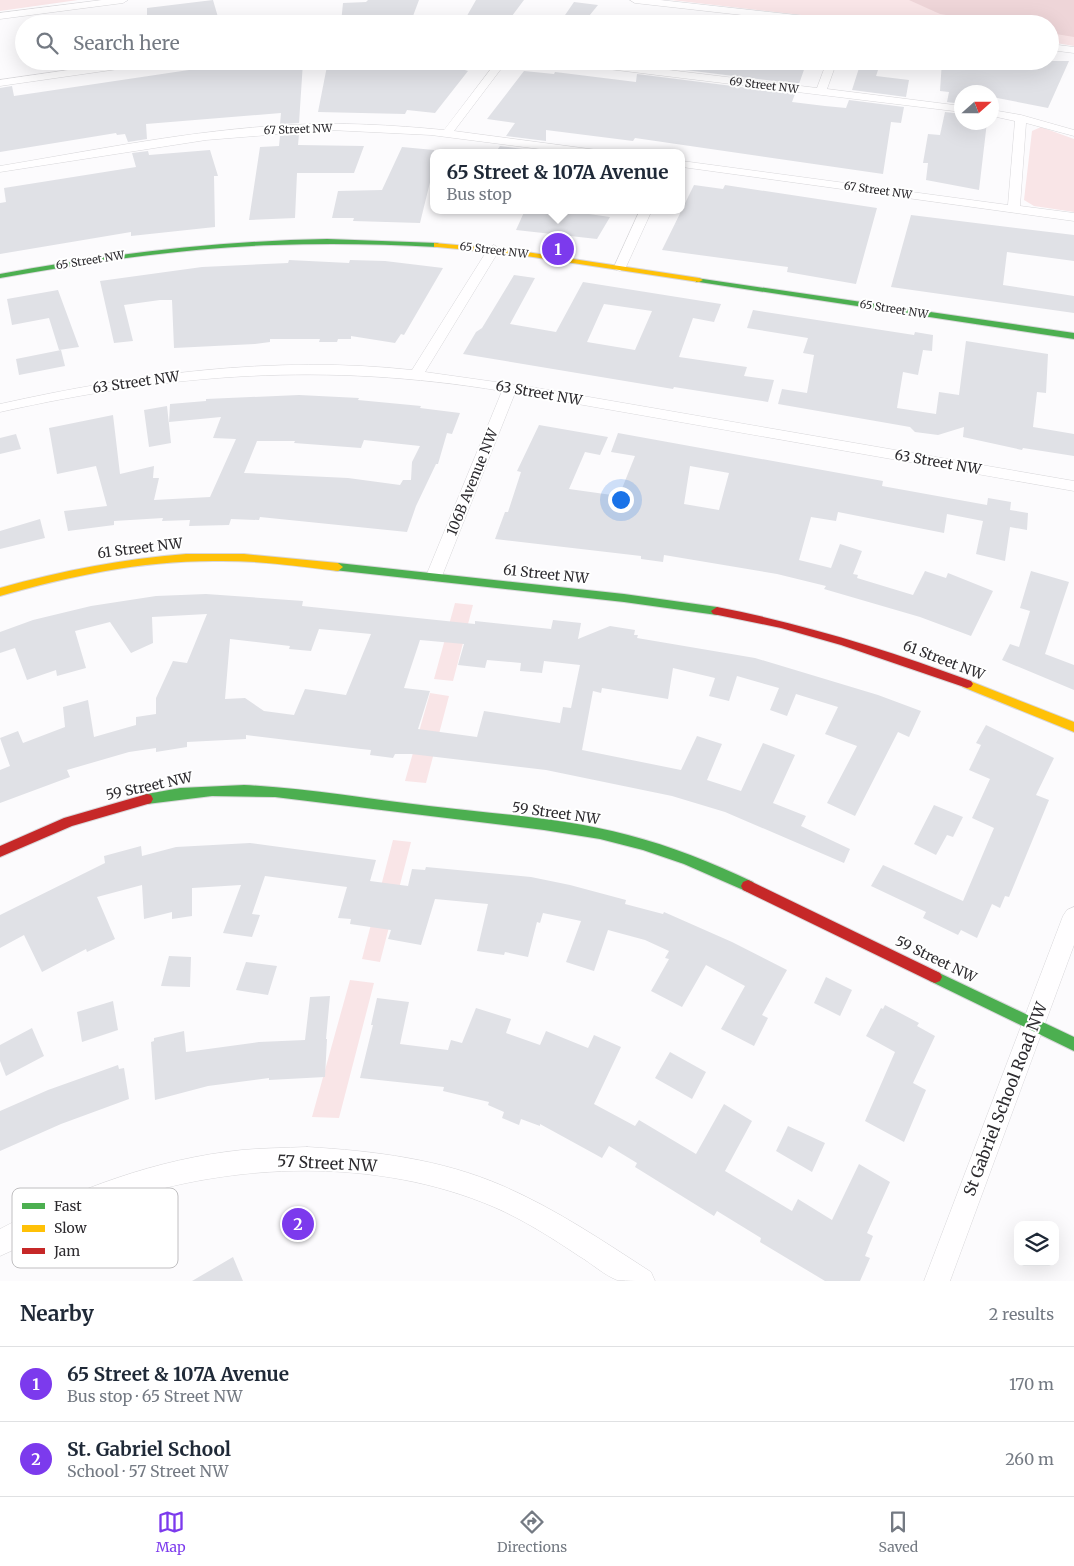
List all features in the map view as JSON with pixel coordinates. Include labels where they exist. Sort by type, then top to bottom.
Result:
[{"type":"street","points":[[0,16],[124,0]]},
{"type":"street","points":[[636,0],[772,15]]},
{"type":"street","points":[[1059,48],[1074,50]]},
{"type":"street","points":[[38,70],[40,78]]},
{"type":"street","points":[[0,83],[93,70]]},
{"type":"street","points":[[446,133],[495,70]]},
{"type":"street","name":"69 Street NW","points":[[641,70],[954,108]]},
{"type":"street","points":[[821,92],[829,70]]},
{"type":"street","points":[[999,114],[1022,118],[1074,133]]},
{"type":"street","points":[[1014,208],[1022,118]]},
{"type":"street","name":"67 Street NW","points":[[0,169],[248,131],[347,128],[446,133],[567,149]]},
{"type":"street","name":"67 Street NW","points":[[685,164],[1074,216]]},
{"type":"street","points":[[620,267],[644,214]]},
{"type":"street","name":"65 Street NW","points":[[0,276],[141,252],[252,243],[371,241],[494,250],[620,267],[1074,336]]},
{"type":"street","points":[[416,374],[494,250]]},
{"type":"street","name":"63 Street NW","points":[[0,408],[82,390],[191,374],[286,369],[416,374],[510,388],[1074,486]]},
{"type":"street","name":"106B Avenue NW","points":[[434,576],[510,388]]},
{"type":"street","name":"61 Street NW","points":[[0,592],[73,573],[118,564],[204,557],[278,561],[434,576],[662,602],[735,614],[785,625],[886,654],[1074,727]]},
{"type":"street","name":"59 Street NW","points":[[0,852],[41,833],[104,810],[160,797],[210,790],[254,789],[289,792],[565,828],[616,837],[679,856],[714,870],[831,924],[1074,1044]]},
{"type":"street","name":"St Gabriel School Road NW","points":[[936,1281],[1074,916]]},
{"type":"street","name":"57 Street NW","points":[[125,1188],[184,1171],[270,1160],[364,1162],[452,1180],[495,1196],[543,1218],[642,1281]]},
{"type":"street","name":"57 Street NW","points":[[0,1243],[12,1237]]},
{"type":"shaded area","points":[[0,0],[78,0],[0,11]]},
{"type":"shaded area","points":[[671,0],[1074,0],[1074,46],[1059,44],[1059,15],[802,15]]},
{"type":"shaded area","points":[[909,0],[1074,0],[1074,37],[1059,34],[1059,15],[940,14]]},
{"type":"shaded area","points":[[1041,127],[1074,139],[1074,212],[1034,206],[1024,200],[1032,131]]},
{"type":"shaded area","points":[[455,603],[473,605],[453,681],[434,679]]},
{"type":"shaded area","points":[[430,693],[449,696],[426,783],[405,781]]},
{"type":"shaded area","points":[[393,840],[411,842],[380,962],[362,959]]},
{"type":"shaded area","points":[[350,980],[374,983],[339,1118],[312,1117]]},
{"type":"building","points":[[213,0],[217,15],[147,15],[147,8]]},
{"type":"building","points":[[368,0],[419,0],[413,15],[342,15],[343,3],[366,2]]},
{"type":"building","points":[[476,0],[524,0],[513,15],[467,15]]},
{"type":"building","points":[[574,2],[598,5],[590,15],[565,15]]},
{"type":"building","points":[[1059,61],[1069,61],[1048,108],[999,98],[999,85],[954,85],[954,103],[947,102],[949,92],[940,91],[941,70],[1059,70]]},
{"type":"building","points":[[189,70],[302,70],[299,123],[280,124],[281,113],[146,124],[147,139],[128,142],[125,134],[117,135],[116,133],[0,152],[0,88],[12,86],[14,96]]},
{"type":"building","points":[[326,70],[468,71],[435,113],[407,110],[405,114],[318,112]]},
{"type":"building","points":[[686,70],[804,70],[799,84]]},
{"type":"building","points":[[858,70],[878,70],[876,76],[909,80],[906,97],[852,90]]},
{"type":"building","points":[[524,71],[554,74],[555,72],[636,82],[637,74],[795,94],[792,102],[846,108],[849,100],[904,107],[901,123],[891,122],[883,174],[635,138],[633,141],[546,130],[546,141],[506,136],[515,123],[487,119]]},
{"type":"building","points":[[945,112],[954,113],[954,130],[986,130],[979,190],[926,180],[928,163],[923,163],[928,134],[940,135]]},
{"type":"building","points":[[299,134],[298,145],[364,146],[354,173],[297,173],[295,218],[249,220],[260,147],[279,146],[280,136]]},
{"type":"building","points":[[500,146],[522,149],[498,149]]},
{"type":"building","points":[[402,147],[430,150],[430,182],[420,223],[353,221],[354,218],[332,218],[338,191],[382,190]]},
{"type":"building","points":[[210,150],[218,176],[214,176],[215,227],[131,236],[131,232],[0,254],[0,203],[6,202],[4,188],[136,167],[132,153],[148,151],[149,155]]},
{"type":"building","points":[[694,185],[723,189],[725,185],[877,208],[856,284],[787,272],[788,267],[662,250],[680,214],[685,214],[685,203]]},
{"type":"building","points":[[523,214],[589,214],[610,217],[597,239],[516,230]]},
{"type":"building","points":[[911,215],[1074,235],[1074,261],[1007,252],[1003,285],[1074,296],[1074,313],[891,287]]},
{"type":"building","points":[[289,260],[349,263],[350,260],[385,261],[443,268],[404,335],[401,334],[395,343],[351,336],[351,339],[338,339],[337,342],[319,342],[320,339],[270,339],[270,342],[255,344],[174,348],[172,300],[160,300],[124,305],[133,341],[114,343],[100,281],[202,267],[288,263]]},
{"type":"building","points":[[514,275],[535,278],[510,324],[556,332],[583,282],[721,304],[714,322],[693,318],[679,357],[747,367],[744,376],[774,380],[768,402],[674,387],[673,389],[463,354],[476,332],[482,328]],"holes":[[[604,304],[652,311],[635,350],[587,342]]]},
{"type":"building","points":[[58,290],[79,347],[59,350],[49,318],[12,325],[7,299]]},
{"type":"building","points":[[753,310],[914,335],[915,332],[933,335],[932,351],[923,350],[918,375],[903,372],[897,408],[936,414],[939,392],[959,395],[966,341],[1048,354],[1046,393],[1037,392],[1033,427],[1074,434],[1074,456],[1023,448],[1022,450],[963,437],[964,427],[938,435],[915,432],[910,427],[778,404],[782,389],[807,393],[814,355],[803,353],[808,338],[747,328]]},
{"type":"building","points":[[61,350],[65,366],[19,375],[16,359]]},
{"type":"building","points":[[299,395],[359,398],[358,400],[421,406],[420,408],[460,413],[452,434],[447,433],[438,464],[436,464],[416,506],[407,532],[260,517],[259,520],[231,519],[229,525],[189,526],[190,520],[162,521],[163,518],[114,521],[114,525],[68,531],[64,511],[107,506],[96,466],[57,474],[49,428],[113,415],[120,474],[154,466],[153,478],[159,478],[154,500],[210,497],[236,439],[213,438],[221,417],[169,422],[170,404],[206,401],[206,399]],"holes":[[[364,440],[420,446],[412,462],[411,480],[403,480],[400,485],[348,478],[244,473],[257,441],[295,441],[294,443],[361,448]]]},
{"type":"building","points":[[167,406],[171,443],[149,447],[144,410]]},
{"type":"building","points":[[539,425],[608,437],[600,455],[585,452],[569,489],[619,496],[635,456],[611,452],[618,433],[883,481],[882,486],[987,505],[988,498],[1011,502],[1010,510],[1028,513],[1027,530],[1010,527],[1005,561],[976,554],[983,521],[947,514],[944,533],[838,512],[836,521],[811,517],[799,560],[831,568],[840,544],[862,551],[853,574],[858,575],[857,578],[913,595],[925,571],[946,578],[948,573],[993,591],[971,636],[920,617],[824,589],[826,586],[777,574],[664,555],[663,562],[641,559],[641,556],[495,539],[505,512],[508,512],[521,472],[517,471]],"holes":[[[690,466],[729,473],[719,510],[684,504]]]},
{"type":"building","points":[[16,434],[21,449],[0,454],[0,438]]},
{"type":"building","points":[[40,519],[45,538],[0,549],[0,531]]},
{"type":"building","points":[[1031,571],[1069,582],[1045,654],[1074,665],[1074,690],[1002,660],[1010,644],[1019,647],[1030,611],[1020,608]]},
{"type":"building","points":[[206,594],[303,601],[302,606],[475,624],[475,621],[551,629],[553,620],[581,623],[578,639],[610,626],[635,630],[634,635],[638,635],[637,638],[755,658],[878,695],[921,711],[909,737],[898,732],[855,816],[827,803],[857,746],[825,734],[838,707],[796,694],[787,716],[770,710],[779,688],[737,676],[729,701],[709,696],[715,678],[673,668],[668,699],[602,688],[601,693],[593,691],[582,750],[681,770],[697,736],[722,744],[707,780],[741,791],[763,743],[795,755],[773,803],[806,816],[801,826],[850,849],[844,863],[725,812],[672,796],[546,770],[411,754],[395,754],[393,758],[370,755],[371,750],[246,735],[246,739],[187,742],[187,747],[156,752],[156,748],[129,752],[67,770],[70,777],[0,803],[0,770],[10,766],[0,738],[18,731],[23,743],[65,727],[63,707],[88,700],[94,737],[136,725],[136,717],[156,714],[156,698],[173,661],[187,663],[207,614],[152,617],[153,643],[131,653],[110,622],[75,631],[86,668],[57,676],[56,670],[27,680],[15,648],[0,653],[0,632],[33,620],[91,606],[156,596]],"holes":[[[319,629],[371,634],[346,695],[305,689],[294,715],[264,711],[245,698],[225,699],[230,639],[290,646],[289,649],[311,651]],[[420,640],[464,644],[458,665],[485,668],[487,660],[521,663],[520,671],[542,673],[544,661],[580,665],[571,708],[563,707],[560,723],[484,711],[477,737],[418,729],[430,691],[404,688]]]},
{"type":"building","points":[[986,725],[1054,758],[1036,795],[1049,800],[1009,897],[1005,896],[1000,908],[992,904],[977,938],[961,930],[958,935],[923,918],[926,912],[871,886],[883,865],[963,901],[994,828],[972,818],[990,779],[969,770],[981,745],[976,743]]},
{"type":"building","points":[[934,805],[963,817],[953,837],[947,835],[936,855],[914,844]]},
{"type":"building","points":[[250,843],[376,860],[370,881],[408,886],[412,869],[425,870],[426,867],[531,877],[570,885],[626,900],[625,904],[663,914],[664,912],[732,942],[787,970],[762,1015],[768,1018],[754,1046],[721,1029],[745,986],[706,965],[682,1007],[651,991],[669,959],[665,958],[669,951],[645,940],[608,930],[594,971],[566,962],[581,921],[543,913],[540,923],[537,922],[528,957],[505,952],[504,955],[477,951],[488,904],[435,899],[421,945],[388,939],[391,930],[350,924],[351,919],[338,918],[347,887],[265,876],[252,914],[260,915],[252,937],[223,933],[241,885],[192,888],[192,916],[172,919],[172,912],[144,919],[142,885],[97,897],[115,939],[87,952],[86,949],[42,972],[24,935],[0,948],[0,915],[105,863],[104,856],[141,846],[142,856],[176,847]]},
{"type":"building","points":[[169,956],[191,957],[190,987],[161,986]]},
{"type":"building","points":[[246,962],[277,966],[268,995],[236,990]]},
{"type":"building","points":[[826,977],[852,990],[840,1016],[814,1003]]},
{"type":"building","points":[[330,996],[325,1077],[269,1080],[269,1078],[208,1086],[155,1100],[151,1042],[154,1041],[154,1038],[184,1031],[186,1052],[259,1042],[305,1040],[310,997]]},
{"type":"building","points":[[377,998],[409,1002],[400,1044],[448,1050],[451,1040],[462,1043],[476,1008],[511,1019],[506,1033],[540,1045],[546,1031],[588,1048],[594,1035],[621,1047],[594,1104],[635,1126],[639,1120],[696,1154],[724,1104],[752,1121],[725,1171],[792,1211],[798,1199],[832,1220],[859,1164],[890,1182],[867,1233],[873,1236],[865,1256],[870,1258],[860,1281],[825,1281],[760,1242],[761,1238],[717,1211],[714,1216],[635,1167],[637,1163],[609,1146],[602,1158],[540,1124],[540,1126],[521,1119],[519,1125],[502,1118],[504,1112],[488,1105],[489,1102],[443,1091],[444,1087],[360,1078],[373,1025],[371,1025]]},
{"type":"building","points":[[113,1001],[118,1030],[82,1042],[77,1012]]},
{"type":"building","points":[[885,1005],[919,1023],[917,1026],[935,1036],[913,1083],[926,1090],[904,1142],[865,1121],[895,1052],[866,1036],[881,1008],[883,1009]]},
{"type":"building","points":[[32,1028],[44,1056],[6,1076],[0,1061],[0,1045]]},
{"type":"building","points":[[670,1052],[706,1072],[692,1099],[655,1078]]},
{"type":"building","points":[[118,1065],[119,1069],[124,1068],[129,1099],[61,1124],[0,1151],[0,1111],[48,1090]]},
{"type":"building","points":[[788,1126],[825,1143],[812,1172],[776,1151]]},
{"type":"building","points":[[233,1257],[243,1281],[192,1281]]},
{"type":"traffic: fast","points":[[0,276],[54,266],[163,251],[272,242],[327,241],[437,245]]},
{"type":"traffic: fast","points":[[699,280],[1074,336]]},
{"type":"traffic: fast","points":[[338,567],[624,598],[717,611]]},
{"type":"traffic: fast","points":[[147,799],[180,793],[212,791],[244,790],[275,792],[572,829],[628,840],[659,849],[719,872],[748,886]]},
{"type":"traffic: fast","points":[[935,977],[1074,1044]]},
{"type":"traffic: slow","points":[[437,245],[513,252],[699,280]]},
{"type":"traffic: slow","points":[[0,592],[52,578],[105,567],[186,558],[229,557],[338,567]]},
{"type":"traffic: slow","points":[[967,684],[1074,727]]},
{"type":"traffic: jam","points":[[717,611],[781,624],[844,641],[967,684]]},
{"type":"traffic: jam","points":[[0,852],[69,822],[147,799]]},
{"type":"traffic: jam","points":[[748,886],[935,977]]},
{"type":"place","name":"65 Street & 107A Avenue","points":[[558,249]]},
{"type":"place","name":"St. Gabriel School","points":[[298,1224]]}]
